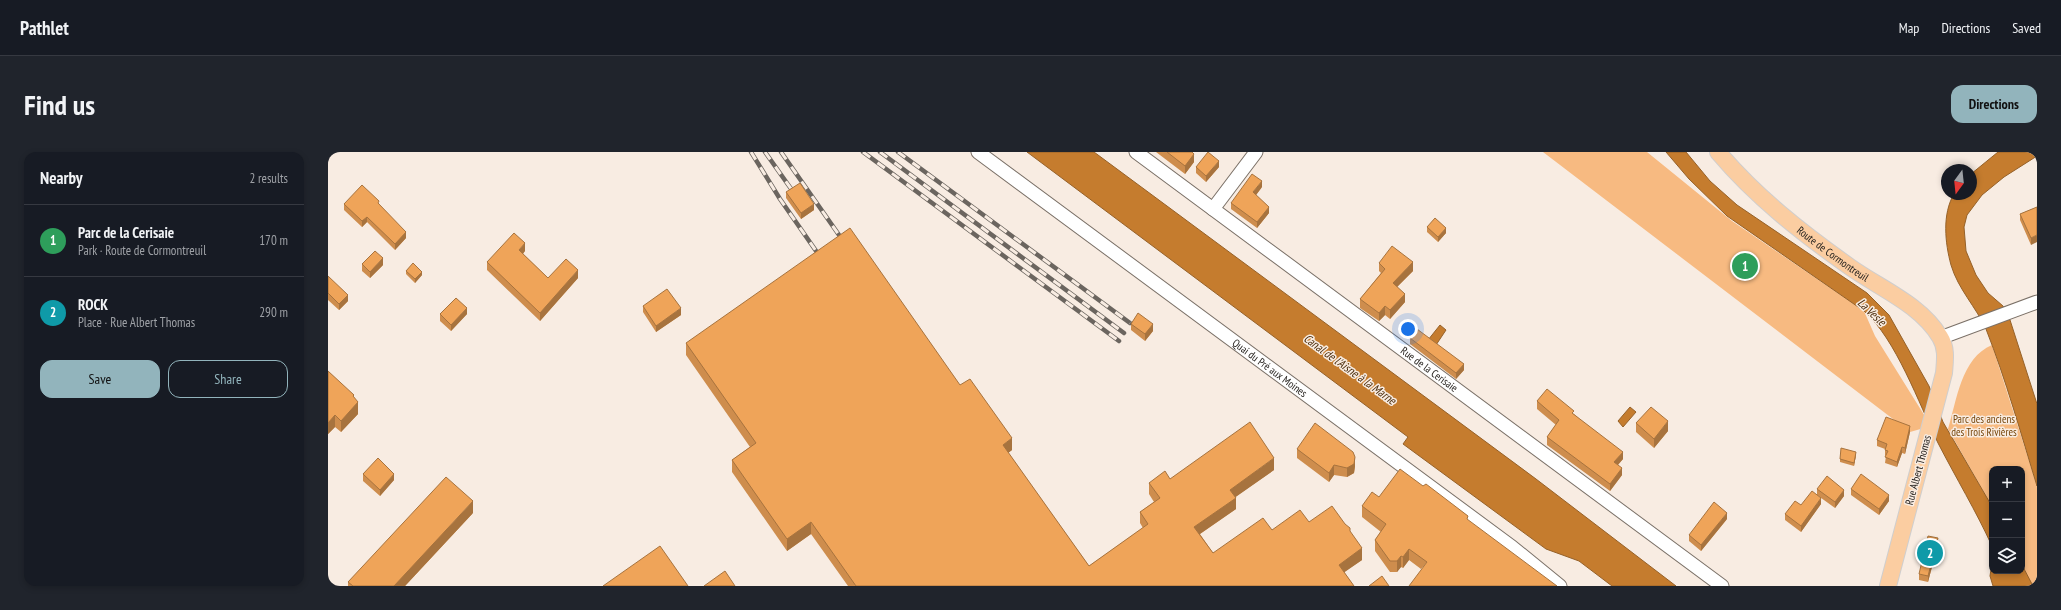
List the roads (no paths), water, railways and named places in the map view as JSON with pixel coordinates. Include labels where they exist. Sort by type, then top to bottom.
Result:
[{"type":"main road","name":"Route de Cormontreuil","points":[[1718,152],[1783,218],[1851,268],[1904,300],[1927,321],[1940,338],[1945,354]]},
{"type":"main road","name":"Rue Albert Thomas","points":[[1888,586],[1931,426],[1944,373],[1945,354]]},
{"type":"street","name":"Quai du Pré aux Moines","points":[[978,152],[1512,547],[1560,586]]},
{"type":"street","name":"Rue de la Cerisaie","points":[[1136,152],[1722,586]]},
{"type":"street","points":[[1213,209],[1256,152]]},
{"type":"street","points":[[1940,338],[2037,302]]},
{"type":"water","name":"Canal de l'Aisne à la Marne","points":[[1027,152],[1094,152],[1536,479],[1676,586],[1612,586],[1579,561],[1546,549],[1403,444],[1408,437]]},
{"type":"water","name":"La Vesle","points":[[1666,152],[1686,152],[1710,181],[1737,205],[1867,293],[1889,315],[1929,386],[1943,422],[1989,501],[1989,540],[1938,443],[1906,373],[1876,323],[1864,311],[1727,216],[1689,179]]},
{"type":"water","points":[[1998,152],[2037,152],[2037,156],[2004,177],[1982,195],[1967,215],[1964,227],[1966,251],[1976,275],[1988,293],[2003,306],[2010,320],[2037,404],[2037,486],[2013,407],[1986,329],[1958,282],[1949,256],[1946,238],[1946,219],[1950,202],[1951,200],[1977,200],[1977,169]]},
{"type":"water","points":[[1440,325],[1446,330],[1436,345],[1428,340]]},
{"type":"water","points":[[1630,407],[1636,412],[1623,427],[1618,421]]},
{"type":"water","points":[[2025,571],[2033,586],[1993,586],[1990,574],[2025,574]]},
{"type":"railway","points":[[751,152],[780,199],[823,261]]},
{"type":"railway","points":[[765,152],[794,193]]},
{"type":"railway","points":[[781,152],[846,245]]},
{"type":"railway","points":[[863,152],[1119,341]]},
{"type":"railway","points":[[880,152],[1124,333]]},
{"type":"railway","points":[[898,152],[1130,323]]},
{"type":"place","name":"Parc de la Cerisaie","points":[[1745,266]]},
{"type":"place","name":"ROCK","points":[[1930,553]]},
{"type":"park label","name":"Parc des anciens des Trois Rivières","points":[[1984,425]]}]
